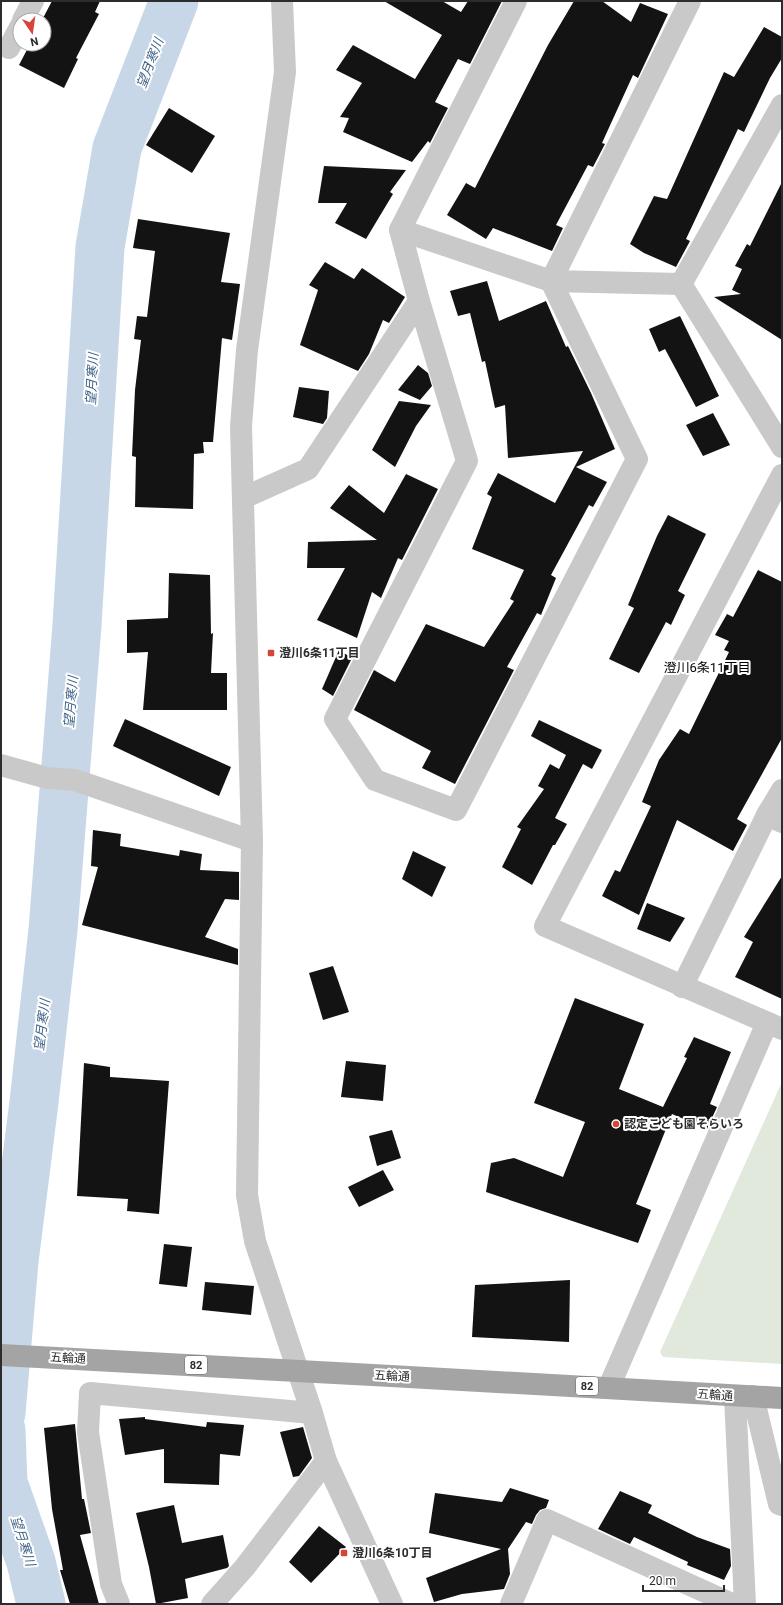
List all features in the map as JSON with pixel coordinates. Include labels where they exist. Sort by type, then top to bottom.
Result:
[{"type":"main road","name":"五輪通","points":[[1,1355],[609,1387],[744,1397],[782,1398]]},
{"type":"street","points":[[27,12],[33,1]]},
{"type":"street","points":[[282,1],[285,72],[247,350],[241,426],[252,841],[247,1195],[255,1242],[312,1413],[326,1461],[392,1604]]},
{"type":"street","points":[[516,1],[400,230],[419,301],[467,461],[335,719],[375,780],[456,810],[637,459],[551,281]]},
{"type":"street","points":[[551,281],[690,1]]},
{"type":"street","points":[[9,48],[12,42]]},
{"type":"street","points":[[681,284],[782,105]]},
{"type":"street","points":[[400,230],[551,281],[681,284]]},
{"type":"street","points":[[681,284],[782,447]]},
{"type":"street","points":[[243,498],[308,469],[419,301]]},
{"type":"street","points":[[609,1387],[774,1026],[545,926],[782,475]]},
{"type":"street","points":[[1,764],[48,778],[75,780],[252,841]]},
{"type":"street","points":[[682,987],[774,819],[782,790]]},
{"type":"street","points":[[119,1604],[111,1584],[88,1432],[90,1393],[312,1413]]},
{"type":"street","points":[[744,1397],[781,1510]]},
{"type":"street","points":[[744,1397],[745,1604]]},
{"type":"street","points":[[212,1604],[245,1566],[326,1461]]},
{"type":"street","points":[[511,1604],[547,1520],[732,1604]]},
{"type":"shaded area","points":[[782,1082],[782,1364],[663,1357],[660,1352]]},
{"type":"building","points":[[52,1],[100,1],[95,12],[99,14],[76,58],[78,59],[64,88],[19,65],[26,52],[52,52],[52,12],[46,12]]},
{"type":"building","points":[[384,1],[442,1],[461,12],[468,1],[502,1],[470,64],[458,59],[435,102],[448,108],[430,143],[428,141],[412,162],[343,132],[349,118],[340,117],[362,83],[336,70],[353,45],[415,79],[442,35]]},
{"type":"building","points":[[574,1],[602,1],[631,22],[640,3],[668,14],[638,78],[633,75],[602,143],[605,144],[593,167],[588,165],[556,225],[563,228],[552,251],[493,228],[486,239],[447,215],[466,183],[475,188],[548,45]]},
{"type":"building","points":[[764,27],[782,37],[782,58],[770,78],[744,132],[738,129],[686,239],[690,241],[676,267],[644,253],[630,244],[654,196],[667,199],[724,72],[734,77]]},
{"type":"building","points":[[169,108],[215,136],[192,173],[146,145]]},
{"type":"building","points":[[324,166],[406,170],[390,192],[393,194],[366,239],[335,223],[347,203],[318,203]]},
{"type":"building","points":[[782,182],[782,340],[714,297],[741,294],[732,290],[742,269],[735,266],[747,244],[750,246]]},
{"type":"building","points":[[138,219],[230,233],[221,282],[240,284],[232,340],[222,338],[213,442],[203,442],[204,453],[194,454],[193,509],[135,507],[136,457],[132,456],[135,390],[141,340],[134,339],[137,316],[147,317],[155,251],[133,248]]},
{"type":"building","points":[[325,262],[354,279],[362,268],[405,297],[389,323],[383,320],[369,354],[358,371],[300,345],[318,290],[309,285]]},
{"type":"building","points":[[487,281],[499,321],[546,301],[566,347],[568,346],[591,393],[615,449],[576,467],[607,482],[593,507],[589,505],[551,575],[556,578],[541,615],[537,613],[507,667],[514,670],[455,784],[422,768],[431,751],[354,710],[374,670],[395,682],[426,624],[484,647],[514,601],[510,599],[524,570],[472,549],[492,497],[487,494],[498,473],[555,503],[583,451],[508,458],[505,405],[495,408],[485,361],[482,362],[470,313],[458,316],[450,291]]},
{"type":"building","points":[[680,316],[719,396],[696,407],[665,349],[659,352],[649,329]]},
{"type":"building","points":[[418,365],[428,373],[432,386],[420,400],[398,390]]},
{"type":"building","points":[[299,387],[329,391],[327,418],[323,424],[293,417]]},
{"type":"building","points":[[399,401],[431,405],[416,426],[395,467],[372,450]]},
{"type":"building","points":[[713,413],[730,445],[703,456],[686,425]]},
{"type":"building","points":[[406,474],[438,489],[402,560],[398,558],[381,598],[372,592],[357,638],[317,620],[345,568],[307,568],[308,542],[377,540],[330,508],[349,485],[384,513]]},
{"type":"building","points":[[668,515],[706,534],[678,591],[685,595],[671,625],[666,622],[639,673],[609,659],[634,608],[628,605],[657,536]]},
{"type":"building","points":[[758,570],[782,582],[782,738],[737,819],[747,825],[733,851],[677,820],[639,915],[602,896],[615,870],[620,872],[651,806],[642,802],[659,760],[680,729],[689,734],[729,652],[724,650],[729,641],[715,635],[727,614],[733,617]]},
{"type":"building","points":[[169,573],[210,575],[211,634],[213,633],[211,673],[227,673],[227,710],[143,710],[148,652],[127,653],[127,620],[168,618]]},
{"type":"building","points":[[339,650],[352,658],[333,696],[322,689]]},
{"type":"building","points":[[125,719],[231,767],[219,796],[113,746]]},
{"type":"building","points":[[539,720],[602,750],[592,769],[583,764],[555,818],[567,824],[555,845],[553,845],[532,885],[502,867],[521,829],[517,827],[544,789],[538,786],[550,764],[559,769],[566,755],[531,736]]},
{"type":"building","points":[[93,830],[121,834],[120,846],[179,856],[180,850],[202,854],[200,870],[239,872],[239,900],[225,899],[205,937],[238,949],[238,965],[82,925],[98,867],[91,866]]},
{"type":"building","points":[[413,851],[446,867],[432,897],[402,879]]},
{"type":"building","points":[[782,876],[782,999],[735,977],[753,942],[744,937]]},
{"type":"building","points":[[647,903],[685,918],[670,942],[637,929]]},
{"type":"building","points":[[333,966],[349,1012],[323,1020],[309,973]]},
{"type":"building","points":[[575,998],[644,1024],[619,1089],[663,1107],[687,1058],[684,1057],[694,1037],[731,1052],[710,1104],[717,1107],[707,1129],[672,1114],[636,1204],[651,1210],[638,1243],[486,1192],[491,1163],[514,1158],[563,1177],[585,1122],[534,1103]]},
{"type":"building","points":[[346,1061],[386,1065],[383,1101],[341,1097]]},
{"type":"building","points":[[84,1063],[110,1067],[110,1077],[169,1081],[159,1214],[127,1211],[128,1199],[77,1196]]},
{"type":"building","points":[[392,1130],[401,1158],[377,1166],[369,1136]]},
{"type":"building","points":[[383,1170],[394,1190],[359,1207],[348,1187]]},
{"type":"building","points":[[164,1244],[192,1247],[187,1287],[159,1284]]},
{"type":"building","points":[[570,1280],[569,1342],[472,1337],[475,1285]]},
{"type":"building","points":[[205,1282],[254,1286],[251,1315],[202,1310]]},
{"type":"building","points":[[145,1417],[145,1419],[206,1427],[207,1422],[244,1425],[240,1456],[220,1454],[219,1485],[164,1483],[164,1449],[125,1455],[119,1419]]},
{"type":"building","points":[[75,1424],[82,1499],[84,1499],[91,1533],[80,1535],[99,1604],[70,1604],[60,1570],[63,1570],[52,1509],[44,1428]]},
{"type":"building","points":[[303,1427],[312,1458],[299,1476],[293,1477],[280,1432]]},
{"type":"building","points":[[510,1488],[549,1500],[546,1508],[540,1510],[532,1524],[526,1522],[508,1549],[510,1574],[504,1589],[462,1594],[434,1602],[426,1578],[501,1549],[429,1533],[435,1493],[502,1502]]},
{"type":"building","points":[[620,1491],[652,1505],[648,1513],[697,1537],[730,1549],[731,1566],[724,1580],[687,1565],[688,1562],[634,1537],[630,1544],[598,1529]]},
{"type":"building","points":[[174,1505],[182,1543],[223,1535],[229,1566],[227,1568],[185,1579],[188,1598],[156,1604],[136,1513]]},
{"type":"building","points":[[319,1526],[346,1547],[311,1583],[289,1562]]},
{"type":"waterway","name":"望月寒川","points":[[1,1413],[14,1261],[34,1102],[53,930],[77,625],[100,247],[117,148],[174,1]]},
{"type":"waterway","name":"望月寒川","points":[[1,1430],[3,1483],[31,1562],[41,1604]]},
{"type":"place","name":"澄川6条11丁目","points":[[271,653]]},
{"type":"place","name":"認定こども園そらいろ","points":[[616,1124]]},
{"type":"place","name":"澄川6条10丁目","points":[[344,1553]]},
{"type":"district","name":"澄川6条11丁目","points":[[707,667]]}]
